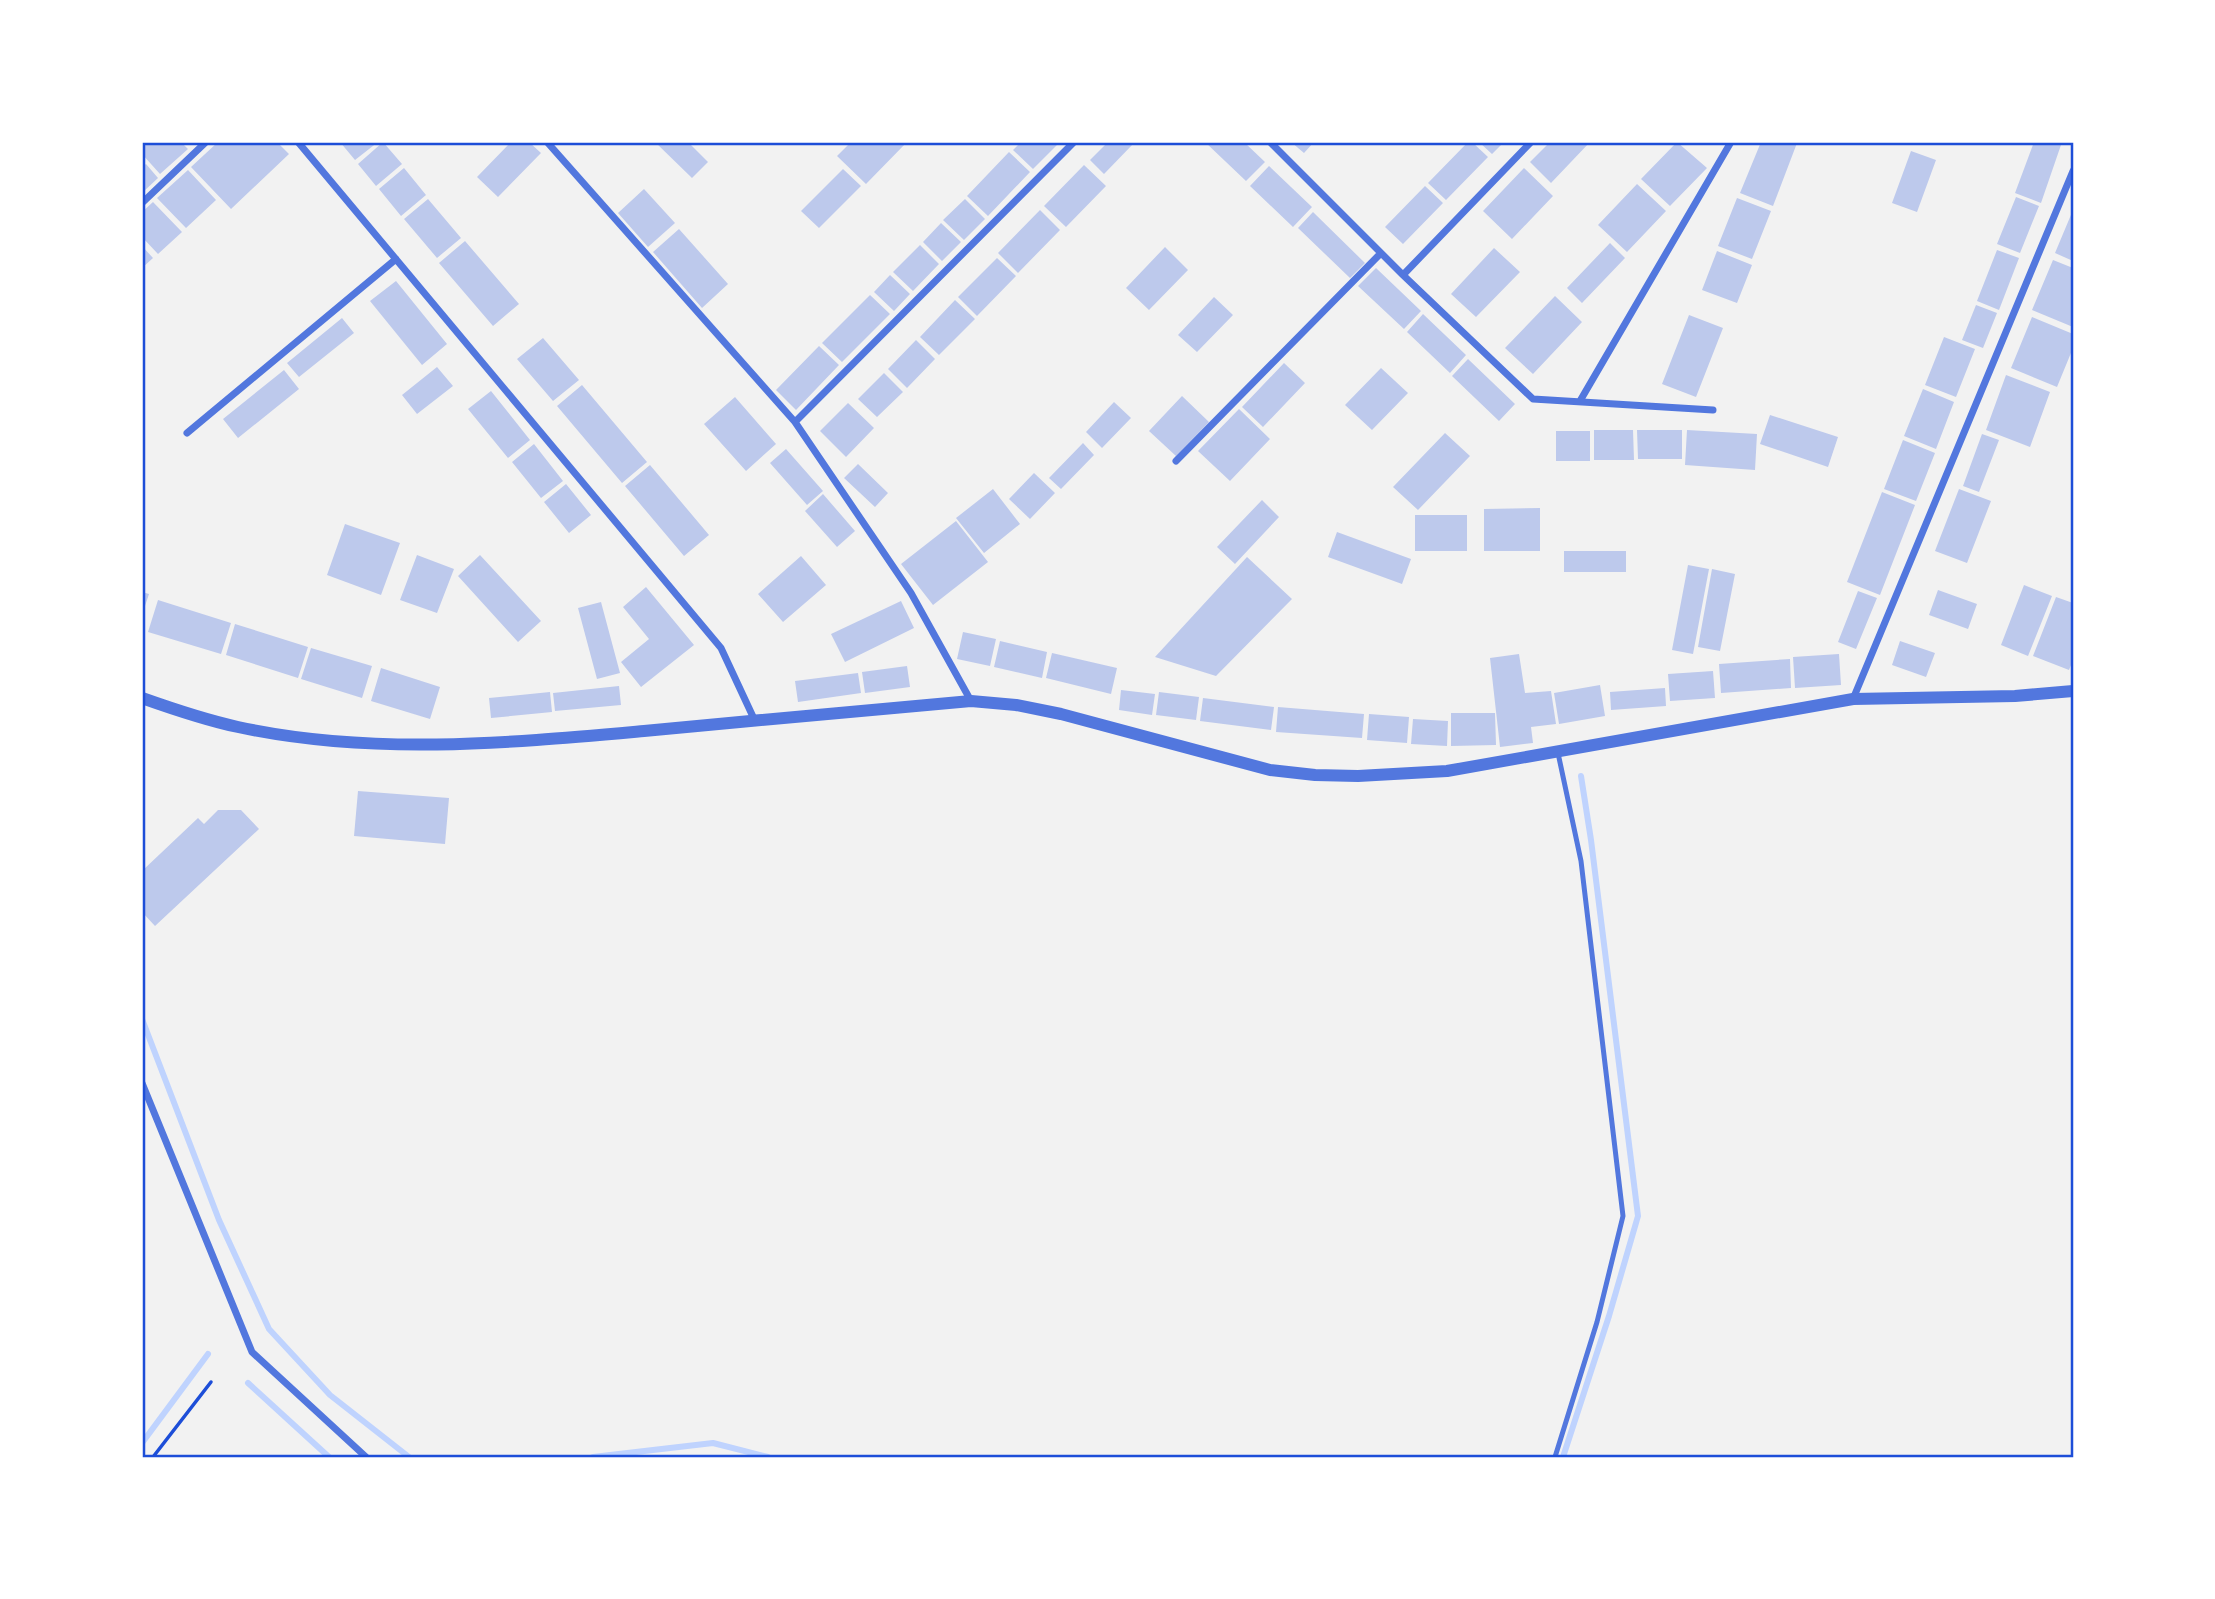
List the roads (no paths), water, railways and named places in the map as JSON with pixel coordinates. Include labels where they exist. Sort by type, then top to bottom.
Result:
[{"type":"street","points":[[142,203],[205,142]]},
{"type":"street","points":[[298,142],[721,648],[755,721]]},
{"type":"street","points":[[548,142],[795,422],[911,593],[971,701]]},
{"type":"street","points":[[795,422],[1074,142]]},
{"type":"street","points":[[1270,142],[1532,399],[1713,410]]},
{"type":"street","points":[[1403,275],[1531,142]]},
{"type":"street","points":[[1580,401],[1731,142]]},
{"type":"street","points":[[1853,699],[2073,170]]},
{"type":"street","points":[[1176,461],[1381,253]]},
{"type":"street","points":[[187,433],[396,259]]},
{"type":"street","points":[[142,698],[214,721],[260,731],[379,745],[473,744],[971,701],[1061,713],[1270,770],[1315,775],[1413,774],[1558,752],[1853,699],[2015,696],[2073,691]]},
{"type":"street","points":[[142,1083],[252,1352],[366,1457]]},
{"type":"lane","points":[[1555,1457],[1597,1322],[1623,1216],[1581,861],[1558,752]]},
{"type":"waterway","points":[[1563,1457],[1638,1216],[1581,776]]},
{"type":"waterway","points":[[142,1019],[219,1220],[269,1329],[330,1395],[409,1457]]},
{"type":"waterway","points":[[142,1443],[208,1354]]},
{"type":"waterway","points":[[248,1383],[329,1457]]},
{"type":"waterway","points":[[593,1457],[713,1443],[768,1457]]}]
